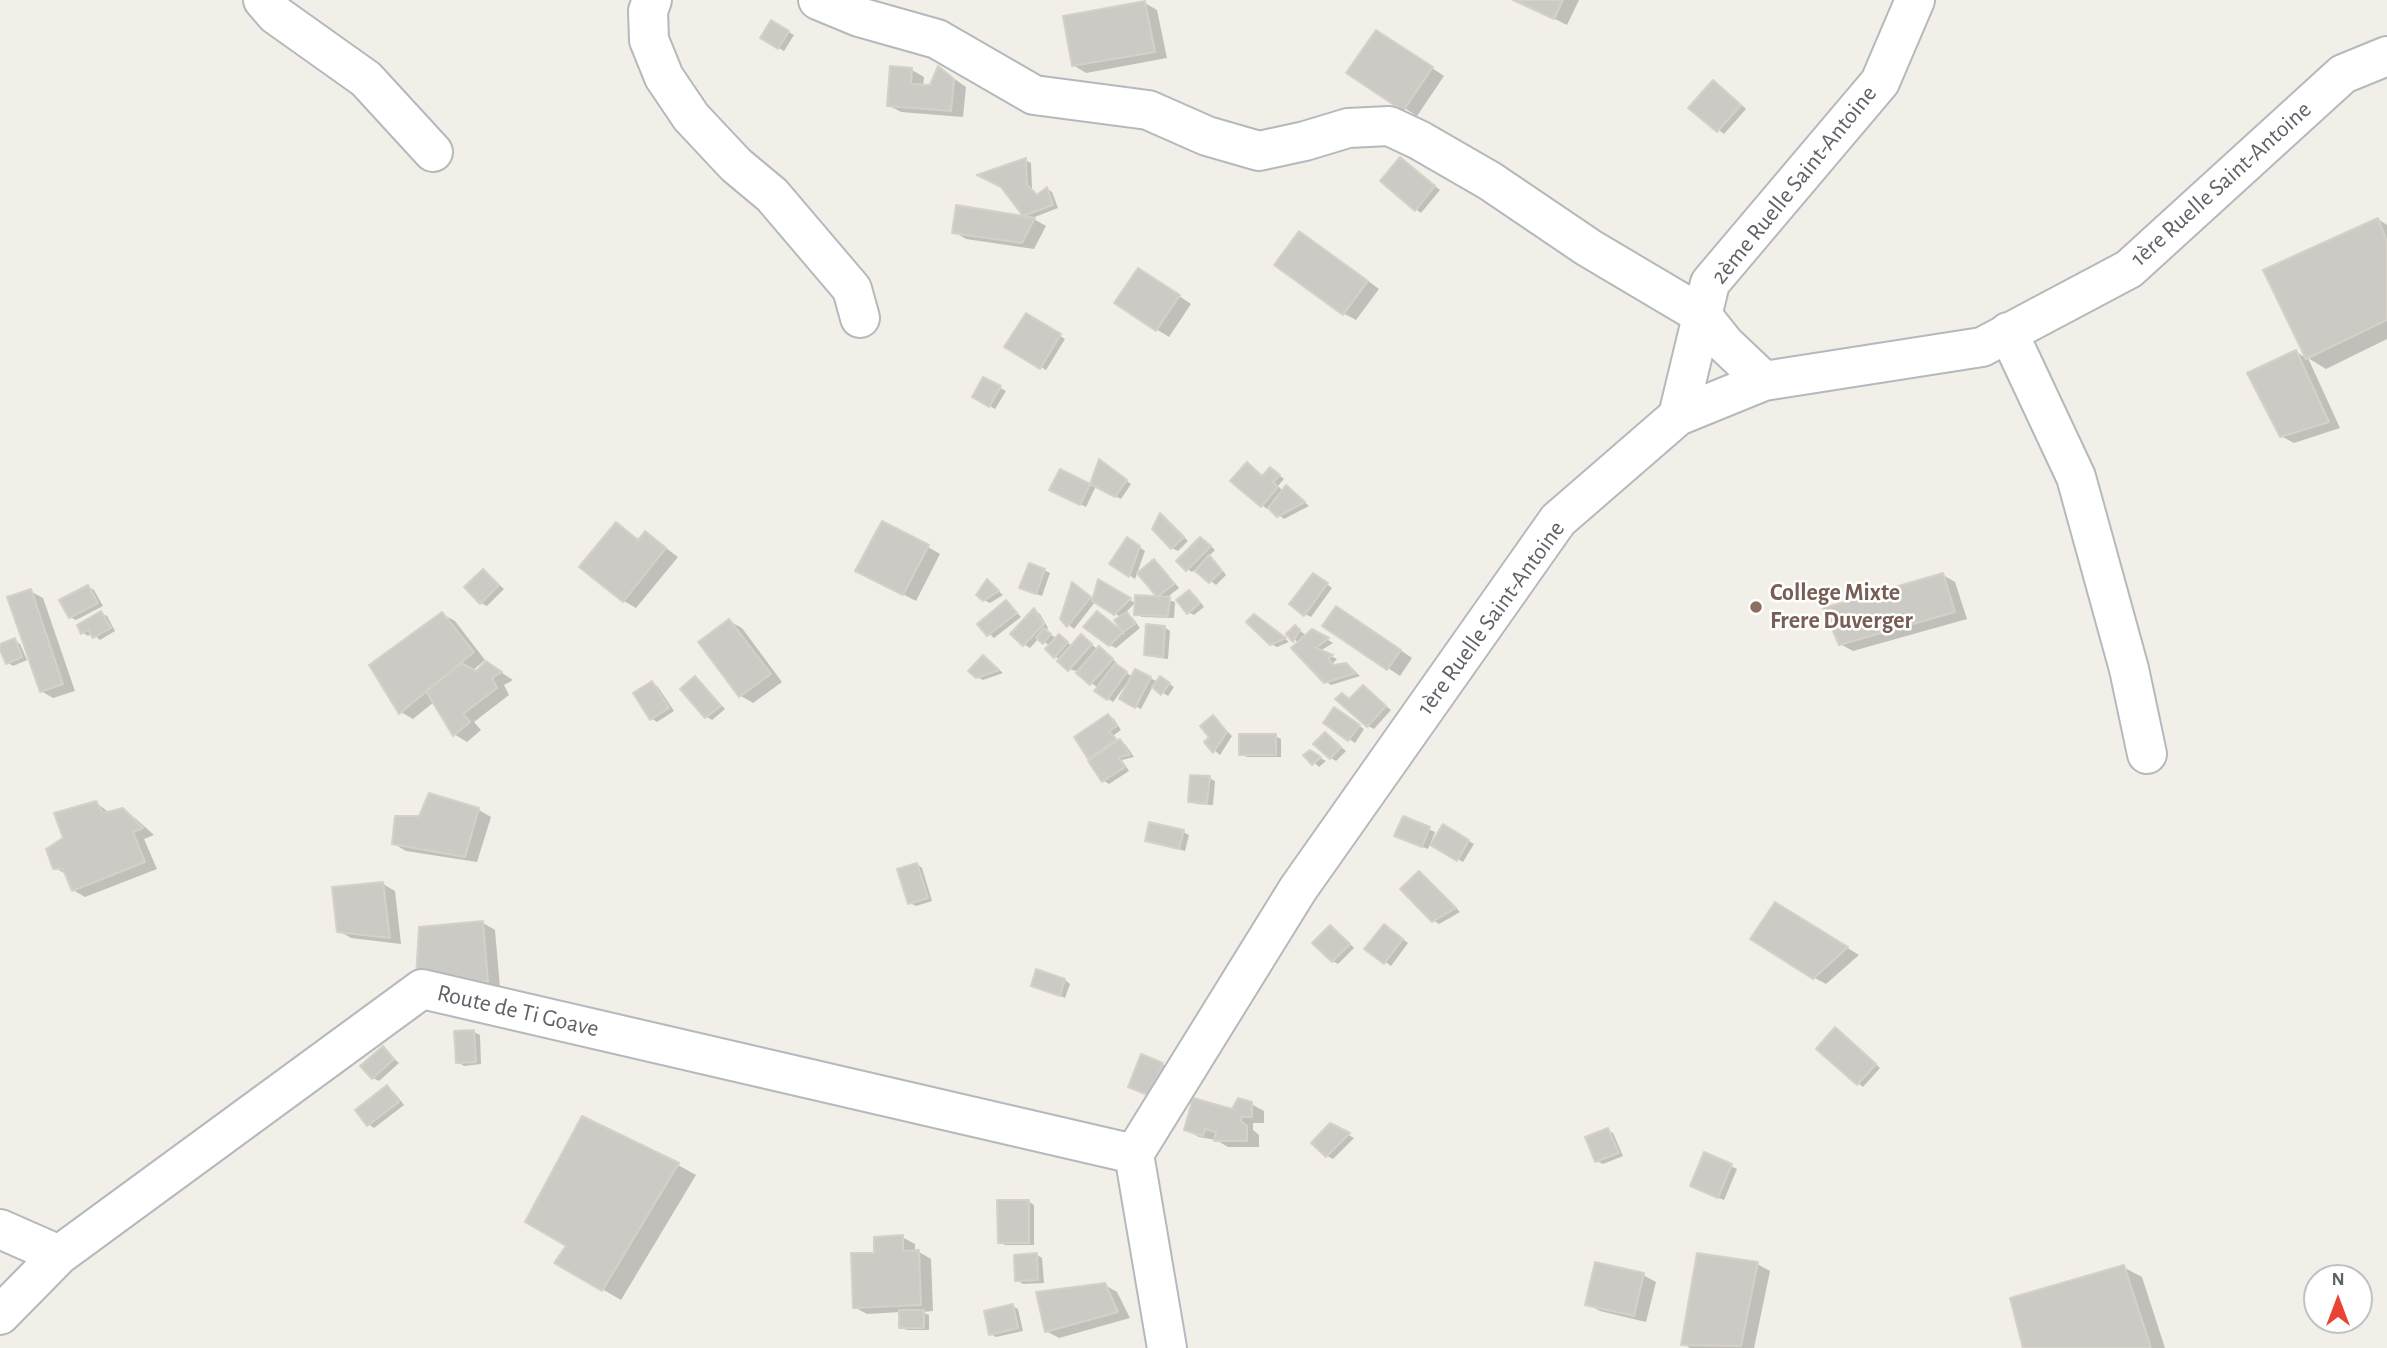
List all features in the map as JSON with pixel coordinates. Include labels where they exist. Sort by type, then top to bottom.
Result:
[{"type":"street","points":[[262,0],[276,15],[366,79],[433,152]]},
{"type":"street","points":[[652,0],[648,11],[649,40],[664,76],[684,107],[736,165],[772,195],[803,230],[852,289],[860,317]]},
{"type":"street","points":[[818,0],[859,18],[937,39],[1034,95],[1148,110],[1208,136],[1259,151],[1348,128],[1389,126],[1490,181],[1589,248],[1702,315],[1726,344],[1764,381]]},
{"type":"street","name":"2ème Ruelle Saint-Antoine","points":[[1678,415],[1710,283],[1880,82],[1915,0]]},
{"type":"street","name":"1ère Ruelle Saint-Antoine","points":[[1134,1154],[1298,890],[1558,520],[1678,415],[1764,381],[1982,347],[2129,268],[2343,74],[2387,57]]},
{"type":"street","points":[[2008,332],[2076,477],[2129,669],[2147,754]]},
{"type":"street","name":"Route de Ti Goave","points":[[0,1315],[59,1255],[422,989],[1134,1154]]},
{"type":"street","points":[[1134,1154],[1167,1348]]},
{"type":"street","points":[[0,1229],[59,1255]]},
{"type":"building","points":[[1513,0],[1563,0],[1554,19]]},
{"type":"building","points":[[1145,1],[1155,52],[1072,66],[1063,16]]},
{"type":"building","points":[[771,20],[789,31],[778,49],[760,38]]},
{"type":"building","points":[[1376,30],[1433,67],[1403,111],[1346,73]]},
{"type":"building","points":[[890,66],[912,68],[911,84],[930,85],[938,66],[954,79],[951,111],[887,106]]},
{"type":"building","points":[[1713,80],[1741,105],[1717,132],[1688,108]]},
{"type":"building","points":[[1400,157],[1435,186],[1415,211],[1380,181]]},
{"type":"building","points":[[1026,158],[1027,185],[1037,195],[1047,187],[1053,205],[1023,216],[1001,187],[977,175]]},
{"type":"building","points":[[956,205],[1035,218],[1022,243],[952,233]]},
{"type":"building","points":[[2378,218],[2387,242],[2387,320],[2306,359],[2263,270]]},
{"type":"building","points":[[1299,231],[1368,281],[1343,315],[1274,265]]},
{"type":"building","points":[[1138,268],[1180,295],[1156,331],[1114,303]]},
{"type":"building","points":[[1026,313],[1061,334],[1040,369],[1004,347]]},
{"type":"building","points":[[2296,350],[2329,422],[2280,437],[2247,373]]},
{"type":"building","points":[[983,377],[1001,386],[989,407],[972,397]]},
{"type":"building","points":[[1099,459],[1127,480],[1115,497],[1090,484]]},
{"type":"building","points":[[1247,462],[1262,476],[1270,467],[1280,475],[1273,482],[1278,487],[1261,507],[1230,481]]},
{"type":"building","points":[[1060,469],[1090,484],[1080,505],[1049,490]]},
{"type":"building","points":[[1286,485],[1305,502],[1277,517],[1268,508]]},
{"type":"building","points":[[1160,513],[1184,537],[1171,549],[1152,529]]},
{"type":"building","points":[[882,521],[929,545],[903,595],[855,571]]},
{"type":"building","points":[[616,522],[638,540],[645,531],[666,548],[623,602],[579,567]]},
{"type":"building","points":[[1127,537],[1140,546],[1129,577],[1109,564]]},
{"type":"building","points":[[1200,537],[1211,546],[1186,571],[1176,561]]},
{"type":"building","points":[[1209,555],[1222,571],[1209,583],[1195,571]]},
{"type":"building","points":[[1154,559],[1174,584],[1157,597],[1137,573]]},
{"type":"building","points":[[1029,563],[1045,569],[1036,594],[1019,588]]},
{"type":"building","points":[[483,569],[499,585],[480,604],[464,587]]},
{"type":"building","points":[[1313,573],[1328,583],[1304,616],[1289,604]]},
{"type":"building","points":[[1943,573],[1955,612],[1839,645],[1823,608]]},
{"type":"building","points":[[987,579],[999,591],[983,601],[976,595]]},
{"type":"building","points":[[1098,579],[1131,598],[1114,615],[1092,601]]},
{"type":"building","points":[[1072,582],[1091,597],[1067,627],[1060,619]]},
{"type":"building","points":[[88,585],[98,603],[69,618],[59,600]]},
{"type":"building","points":[[31,589],[63,684],[40,692],[7,597]]},
{"type":"building","points":[[1189,590],[1200,603],[1187,614],[1176,600]]},
{"type":"building","points":[[1135,595],[1170,597],[1168,616],[1134,615]]},
{"type":"building","points":[[1006,600],[1017,613],[987,636],[977,624]]},
{"type":"building","points":[[1336,606],[1401,650],[1387,670],[1322,626]]},
{"type":"building","points":[[1034,608],[1044,624],[1023,646],[1010,634]]},
{"type":"building","points":[[101,611],[111,628],[93,638],[88,630],[81,634],[77,625]]},
{"type":"building","points":[[1097,611],[1123,632],[1109,646],[1083,627]]},
{"type":"building","points":[[442,612],[474,652],[399,714],[369,665]]},
{"type":"building","points":[[1127,612],[1135,624],[1123,632],[1114,620]]},
{"type":"building","points":[[1254,614],[1286,638],[1270,645],[1246,622]]},
{"type":"building","points":[[729,619],[771,674],[739,697],[698,642]]},
{"type":"building","points":[[1146,624],[1165,626],[1163,657],[1144,655]]},
{"type":"building","points":[[1295,625],[1300,630],[1293,642],[1286,634]]},
{"type":"building","points":[[1044,628],[1051,634],[1043,644],[1036,638]]},
{"type":"building","points":[[1312,629],[1329,638],[1316,648],[1333,655],[1328,659],[1334,665],[1346,663],[1356,673],[1324,683],[1291,648]]},
{"type":"building","points":[[1059,634],[1068,642],[1054,658],[1045,649]]},
{"type":"building","points":[[1081,634],[1092,644],[1068,671],[1057,661]]},
{"type":"building","points":[[15,638],[22,657],[6,664],[0,644]]},
{"type":"building","points":[[1099,646],[1113,659],[1090,685],[1076,673]]},
{"type":"building","points":[[983,655],[999,670],[976,678],[968,671]]},
{"type":"building","points":[[486,661],[502,672],[492,678],[497,688],[463,714],[470,722],[453,736],[426,691],[461,663],[476,671]]},
{"type":"building","points":[[1115,663],[1127,672],[1107,700],[1094,691]]},
{"type":"building","points":[[1135,669],[1151,677],[1135,708],[1119,699]]},
{"type":"building","points":[[695,676],[721,706],[705,718],[680,689]]},
{"type":"building","points":[[1160,676],[1170,683],[1161,695],[1152,687]]},
{"type":"building","points":[[652,681],[669,708],[650,720],[633,693]]},
{"type":"building","points":[[1363,685],[1386,706],[1367,727],[1335,699],[1342,693],[1349,699]]},
{"type":"building","points":[[1334,707],[1360,725],[1348,741],[1323,723]]},
{"type":"building","points":[[1108,714],[1117,726],[1109,731],[1116,740],[1088,759],[1074,737]]},
{"type":"building","points":[[1213,715],[1227,732],[1213,753],[1204,742],[1209,737],[1200,726]]},
{"type":"building","points":[[1325,732],[1341,747],[1330,759],[1313,744]]},
{"type":"building","points":[[1239,734],[1276,734],[1276,755],[1239,755]]},
{"type":"building","points":[[1120,739],[1130,755],[1118,757],[1125,767],[1102,782],[1088,761]]},
{"type":"building","points":[[1310,750],[1321,757],[1312,765],[1303,755]]},
{"type":"building","points":[[1190,775],[1210,776],[1207,803],[1188,802]]},
{"type":"building","points":[[429,793],[479,808],[465,857],[392,844],[395,816],[419,816]]},
{"type":"building","points":[[96,801],[103,813],[123,808],[143,828],[133,832],[145,862],[72,891],[63,869],[53,869],[46,849],[63,838],[54,813]]},
{"type":"building","points":[[1403,816],[1430,827],[1422,847],[1394,836]]},
{"type":"building","points":[[1149,822],[1184,830],[1179,849],[1145,841]]},
{"type":"building","points":[[1443,824],[1469,840],[1457,861],[1430,845]]},
{"type":"building","points":[[917,863],[928,898],[908,904],[897,869]]},
{"type":"building","points":[[1419,871],[1456,908],[1432,922],[1400,889]]},
{"type":"building","points":[[383,882],[390,938],[337,932],[332,887]]},
{"type":"building","points":[[1775,902],[1848,947],[1813,979],[1750,939]]},
{"type":"building","points":[[483,921],[488,982],[416,978],[419,927]]},
{"type":"building","points":[[1384,924],[1403,939],[1384,964],[1364,949]]},
{"type":"building","points":[[1330,925],[1350,944],[1332,962],[1312,943]]},
{"type":"building","points":[[1036,969],[1065,979],[1060,996],[1031,986]]},
{"type":"building","points":[[1835,1027],[1876,1064],[1857,1085],[1816,1049]]},
{"type":"building","points":[[474,1030],[476,1062],[456,1063],[454,1031]]},
{"type":"building","points":[[383,1046],[394,1059],[372,1079],[360,1066]]},
{"type":"building","points":[[1141,1054],[1163,1063],[1150,1096],[1128,1087]]},
{"type":"building","points":[[387,1085],[399,1102],[367,1126],[355,1110]]},
{"type":"building","points":[[1193,1098],[1232,1109],[1238,1098],[1252,1102],[1252,1117],[1241,1117],[1241,1121],[1247,1126],[1247,1141],[1214,1141],[1216,1132],[1205,1129],[1203,1136],[1184,1130]]},
{"type":"building","points":[[582,1116],[679,1163],[602,1291],[554,1263],[566,1246],[525,1222]]},
{"type":"building","points":[[1330,1123],[1350,1133],[1326,1157],[1311,1143]]},
{"type":"building","points":[[1608,1128],[1619,1153],[1595,1162],[1585,1137]]},
{"type":"building","points":[[1704,1152],[1732,1164],[1718,1198],[1690,1186]]},
{"type":"building","points":[[997,1200],[1029,1200],[1029,1243],[998,1243]]},
{"type":"building","points":[[903,1235],[903,1251],[919,1250],[921,1305],[853,1308],[851,1253],[874,1253],[874,1237]]},
{"type":"building","points":[[1037,1253],[1038,1280],[1015,1281],[1014,1255]]},
{"type":"building","points":[[1697,1253],[1758,1262],[1741,1346],[1681,1345]]},
{"type":"building","points":[[1595,1262],[1644,1273],[1634,1316],[1585,1305]]},
{"type":"building","points":[[2124,1265],[2151,1348],[2023,1348],[2010,1298]]},
{"type":"building","points":[[1105,1283],[1118,1312],[1045,1332],[1036,1292]]},
{"type":"building","points":[[1013,1304],[1018,1328],[989,1335],[984,1311]]},
{"type":"building","points":[[899,1310],[924,1310],[924,1328],[899,1328]]},
{"type":"place","name":"College Mixte Frere Duverger","points":[[1756,607]]}]
